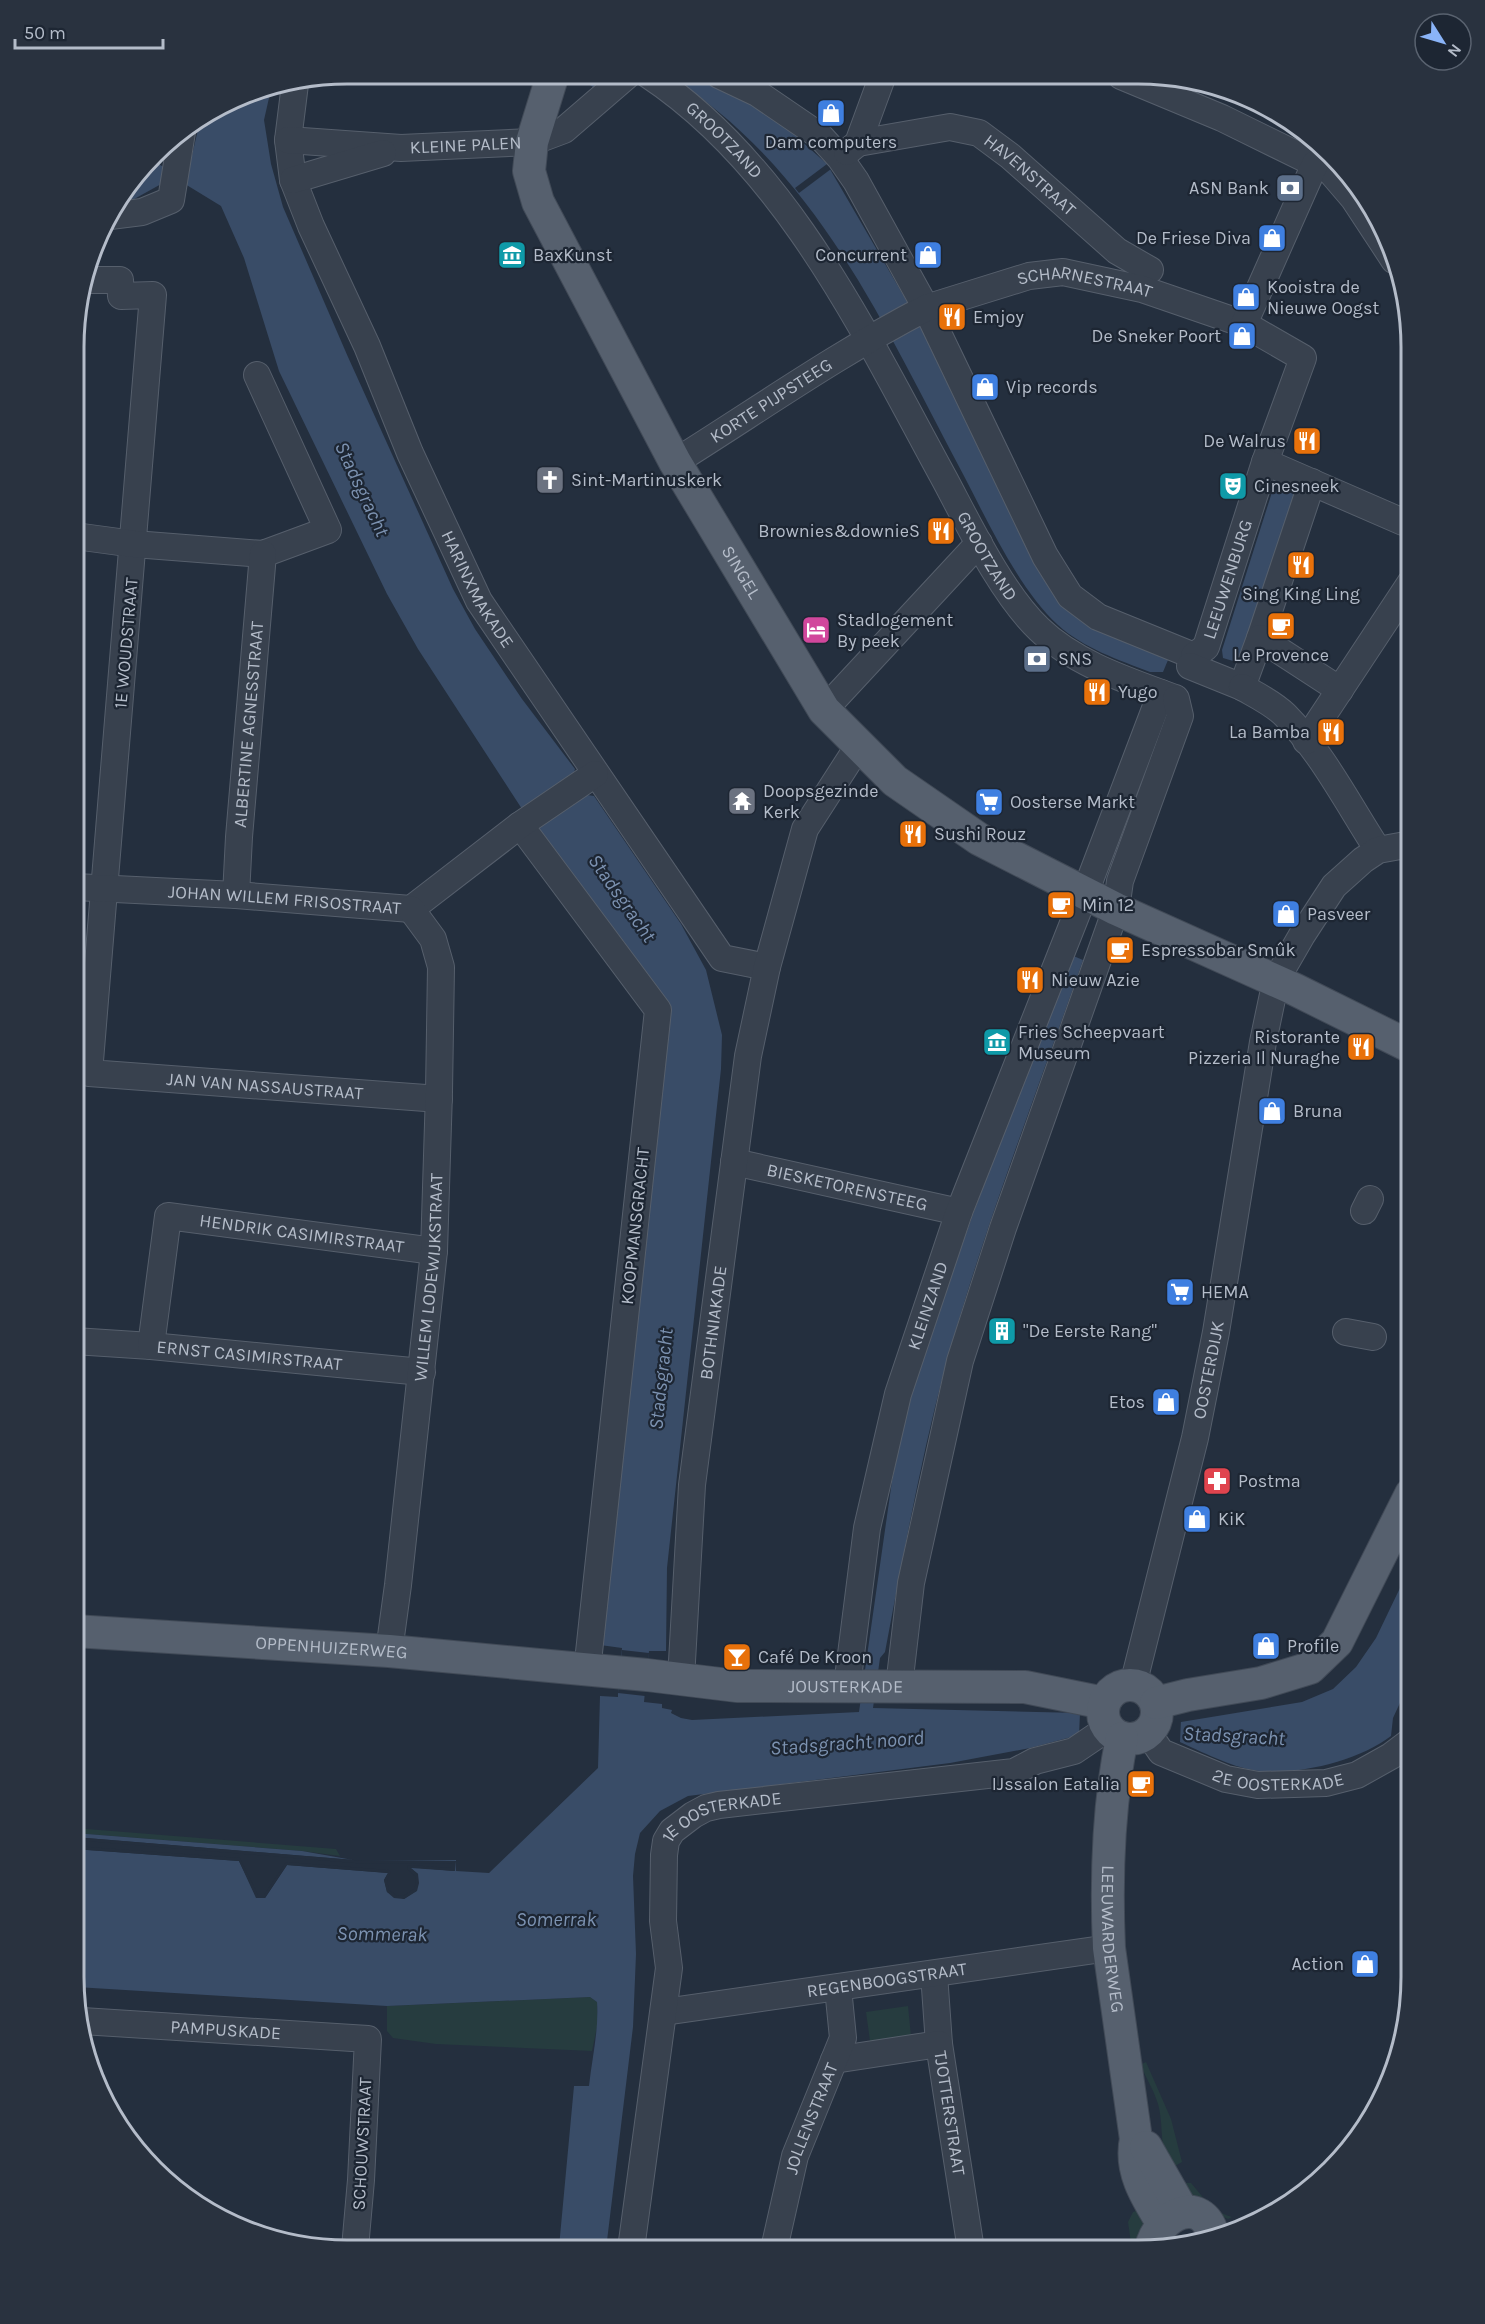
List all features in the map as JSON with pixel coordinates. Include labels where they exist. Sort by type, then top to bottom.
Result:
[{"type":"main road","name":"SINGEL","points":[[550,84],[532,142],[529,171],[538,202],[675,462],[824,710],[895,781],[979,839],[1116,909],[1276,980],[1401,1042]]},
{"type":"main road","points":[[1128,1720],[1188,1695],[1261,1683],[1310,1668],[1337,1642],[1401,1514]]},
{"type":"main road","name":"OPPENHUIZERWEG","points":[[84,1631],[389,1651],[587,1671]]},
{"type":"main road","name":"JOUSTERKADE","points":[[587,1671],[737,1686],[1025,1687],[1128,1720]]},
{"type":"main road","name":"LEEUWARDERWEG","points":[[1128,1720],[1117,1764],[1110,1827],[1109,1948],[1136,2139],[1133,2153],[1137,2174],[1166,2228]]},
{"type":"main road","points":[[1166,2228],[1194,2212],[1204,2218],[1212,2229]]},
{"type":"street","name":"KLEINE PALEN","points":[[288,140],[400,148],[532,142],[564,130],[617,84]]},
{"type":"street","name":"GROOTZAND","points":[[661,84],[684,100],[717,129],[769,186],[828,272],[877,335],[979,543],[1023,611],[1037,628],[1051,640],[1098,668],[1169,696]]},
{"type":"street","points":[[738,84],[757,93],[819,136],[849,150]]},
{"type":"street","points":[[879,84],[849,150],[856,181],[1045,556],[1070,596],[1098,617],[1192,661],[1268,701],[1284,714],[1306,741],[1378,850],[1401,846]]},
{"type":"street","points":[[1141,84],[1326,165],[1354,199],[1370,223]]},
{"type":"street","name":"HARINXMAKADE","points":[[294,89],[288,140],[293,180],[311,226],[367,346],[410,453],[479,601],[589,778],[722,958],[767,967]]},
{"type":"street","name":"HAVENSTRAAT","points":[[849,150],[950,127],[979,133],[1010,156],[1117,251],[1150,270]]},
{"type":"street","name":"KLEINE PALEN","points":[[293,180],[400,148]]},
{"type":"street","points":[[1244,324],[1326,165]]},
{"type":"street","points":[[120,215],[142,212],[177,167]]},
{"type":"street","name":"SCHARNESTRAAT","points":[[921,311],[1029,276],[1064,272],[1142,289],[1244,324],[1303,358]]},
{"type":"street","name":"1E WOUDSTRAAT","points":[[89,1073],[153,295],[121,296],[120,280],[93,280]]},
{"type":"street","points":[[877,335],[921,311]]},
{"type":"street","name":"KORTE PIJPSTEEG","points":[[675,462],[877,335]]},
{"type":"street","name":"LEEUWENBURG","points":[[1169,696],[1192,661],[1206,647],[1265,462],[1303,358]]},
{"type":"street","points":[[84,537],[134,544],[263,554],[328,530],[257,375]]},
{"type":"street","points":[[1265,462],[1401,521]]},
{"type":"street","points":[[1242,687],[1319,485]]},
{"type":"street","points":[[824,710],[979,543]]},
{"type":"street","name":"ALBERTINE AGNESSTRAAT","points":[[236,895],[263,554]]},
{"type":"street","points":[[1306,741],[1401,597]]},
{"type":"street","points":[[1260,638],[1340,690]]},
{"type":"street","points":[[871,1686],[911,1582],[960,1361],[1007,1218],[1116,909],[1120,881],[1180,716],[1169,696]]},
{"type":"street","name":"KLEINZAND","points":[[871,1686],[867,1528],[898,1394],[959,1212],[1065,939],[1169,696]]},
{"type":"street","name":"BOTHNIAKADE","points":[[681,1679],[692,1485],[748,1056],[767,967],[805,829],[859,745]]},
{"type":"street","name":"JOHAN WILLEM FRISOSTRAAT","points":[[84,888],[236,895],[411,909],[589,778]]},
{"type":"street","name":"KOOPMANSGRACHT","points":[[525,823],[658,1010],[587,1671]]},
{"type":"street","name":"OOSTERDIJK","points":[[1128,1720],[1195,1438],[1216,1332],[1263,1042],[1276,980],[1334,886],[1378,850]]},
{"type":"street","name":"WILLEM LODEWIJKSTRAAT","points":[[389,1651],[434,1251],[439,1099],[441,967],[433,939],[411,909]]},
{"type":"street","points":[[1065,939],[1083,938],[1089,941],[1098,957]]},
{"type":"street","name":"JAN VAN NASSAUSTRAAT","points":[[89,1073],[439,1099]]},
{"type":"street","name":"BIESKETORENSTEEG","points":[[734,1162],[959,1212]]},
{"type":"street","name":"HENDRIK CASIMIRSTRAAT","points":[[151,1346],[168,1216],[434,1251]]},
{"type":"street","points":[[1346,1332],[1373,1337]]},
{"type":"street","name":"ERNST CASIMIRSTRAAT","points":[[84,1342],[422,1372]]},
{"type":"street","name":"2E OOSTERKADE","points":[[1128,1720],[1161,1752],[1226,1779],[1258,1785],[1326,1783],[1357,1775],[1401,1748]]},
{"type":"street","name":"1E OOSTERKADE","points":[[632,2240],[669,1968],[663,1920],[664,1855],[666,1841],[672,1832],[693,1815],[706,1808],[719,1805],[1014,1772],[1035,1761],[1074,1751],[1128,1720]]},
{"type":"street","name":"REGENBOOGSTRAAT","points":[[663,2012],[1109,1948]]},
{"type":"street","name":"TJOTTERSTRAAT","points":[[934,1974],[939,2044],[969,2240]]},
{"type":"street","name":"JOLLENSTRAAT","points":[[776,2240],[795,2156],[843,2038],[838,1988]]},
{"type":"street","name":"PAMPUSKADE","points":[[88,2021],[368,2039]]},
{"type":"street","name":"SCHOUWSTRAAT","points":[[356,2240],[362,2175],[368,2039]]},
{"type":"street","points":[[834,2060],[939,2044]]},
{"type":"green space","points":[[84,1829],[336,1849],[340,1856],[84,1834]]},
{"type":"green space","points":[[590,1997],[597,2002],[598,2022],[592,2051],[436,2044],[393,2038],[387,2031],[387,2006]]},
{"type":"green space","points":[[908,2006],[911,2036],[870,2041],[866,2012]]},
{"type":"green space","points":[[1146,2062],[1171,2119],[1182,2162],[1170,2169],[1164,2154],[1158,2104],[1140,2065]]},
{"type":"green space","points":[[1180,2183],[1191,2183],[1213,2207],[1232,2217],[1228,2219],[1189,2200]]},
{"type":"green space","points":[[1145,2208],[1144,2231],[1140,2240],[1131,2240],[1128,2222],[1133,2212]]},
{"type":"water","points":[[680,84],[712,84],[739,97],[789,130],[827,164],[920,324],[1047,579],[1157,651],[1168,660],[1163,672],[1150,672],[1090,647],[1068,633],[1044,611],[1006,555],[905,363],[842,254],[806,203],[765,155],[719,112]]},
{"type":"water","points":[[269,96],[264,120],[271,164],[283,207],[453,589],[475,629],[522,699],[575,769],[573,776],[587,795],[594,796],[681,924],[706,970],[722,1035],[721,1069],[667,1568],[666,1651],[649,1651],[644,1702],[662,1704],[662,1708],[672,1710],[671,1713],[692,1720],[859,1712],[892,1481],[906,1412],[919,1367],[973,1214],[1071,955],[1083,960],[993,1214],[945,1368],[905,1545],[885,1652],[880,1658],[873,1708],[1080,1713],[1181,1722],[1302,1702],[1333,1689],[1356,1667],[1376,1638],[1401,1586],[1401,1701],[1393,1718],[1391,1736],[1378,1745],[1344,1760],[1306,1769],[1269,1772],[1236,1766],[1180,1742],[1180,1740],[1079,1735],[1030,1748],[950,1763],[688,1796],[660,1811],[640,1833],[635,1854],[633,1876],[636,1954],[633,2027],[607,2240],[560,2240],[574,2086],[589,2086],[595,2044],[597,2002],[590,1997],[387,2006],[85,1988],[84,1850],[239,1861],[257,1898],[265,1898],[287,1865],[388,1873],[384,1880],[387,1892],[404,1899],[416,1891],[418,1874],[409,1867],[454,1871],[455,1861],[354,1860],[456,1860],[456,1871],[489,1873],[598,1768],[600,1696],[618,1697],[622,1648],[600,1645],[664,1046],[539,827],[522,809],[418,649],[387,594],[279,371],[244,258],[221,206],[185,184],[163,183],[127,203],[158,164],[164,167],[190,164],[198,130],[231,111]]},
{"type":"water","points":[[1273,489],[1295,494],[1243,664],[1223,658],[1222,650]]},
{"type":"water","points":[[84,1834],[302,1851],[352,1860],[84,1838]]},
{"type":"pier","points":[[827,164],[831,169],[799,193],[795,188]]},
{"type":"pier","points":[[622,1650],[649,1653],[645,1696],[618,1693]]},
{"type":"pier","points":[[1080,1713],[1181,1720],[1180,1742],[1079,1735]]},
{"type":"pier","points":[[84,1838],[354,1860],[456,1861],[455,1871],[411,1868],[418,1874],[419,1883],[417,1891],[404,1899],[394,1898],[387,1892],[384,1880],[388,1873],[287,1865],[265,1898],[256,1898],[239,1861],[84,1850],[84,1847],[240,1858],[258,1895],[264,1895],[286,1862],[389,1870],[391,1872],[387,1880],[389,1890],[396,1895],[403,1896],[414,1889],[416,1883],[415,1876],[407,1869],[408,1865],[452,1868],[452,1864],[354,1863],[84,1841]]},
{"type":"place","name":"Dam computers","points":[[831,113]]},
{"type":"place","name":"ASN Bank","points":[[1290,188]]},
{"type":"place","name":"De Friese Diva","points":[[1272,238]]},
{"type":"place","name":"BaxKunst","points":[[512,255]]},
{"type":"place","name":"Concurrent","points":[[928,255]]},
{"type":"place","name":"Kooistra de Nieuwe Oogst","points":[[1246,297]]},
{"type":"place","name":"Emjoy","points":[[952,317]]},
{"type":"place","name":"De Sneker Poort","points":[[1242,336]]},
{"type":"place","name":"Vip records","points":[[985,387]]},
{"type":"place","name":"De Walrus","points":[[1307,441]]},
{"type":"place","name":"Sint-Martinuskerk","points":[[550,480]]},
{"type":"place","name":"Cinesneek","points":[[1233,486]]},
{"type":"place","name":"Brownies&downieS","points":[[941,531]]},
{"type":"place","name":"Sing King Ling","points":[[1301,565]]},
{"type":"place","name":"Le Provence","points":[[1281,626]]},
{"type":"place","name":"Stadlogement By peek","points":[[816,630]]},
{"type":"place","name":"SNS","points":[[1037,659]]},
{"type":"place","name":"Yugo","points":[[1097,692]]},
{"type":"place","name":"La Bamba","points":[[1331,732]]},
{"type":"place","name":"Doopsgezinde Kerk","points":[[742,801]]},
{"type":"place","name":"Oosterse Markt","points":[[989,802]]},
{"type":"place","name":"Sushi Rouz","points":[[913,834]]},
{"type":"place","name":"Min 12","points":[[1061,905]]},
{"type":"place","name":"Pasveer","points":[[1286,914]]},
{"type":"place","name":"Espressobar Smûk","points":[[1120,950]]},
{"type":"place","name":"Nieuw Azie","points":[[1030,980]]},
{"type":"place","name":"Fries Scheepvaart Museum","points":[[997,1042]]},
{"type":"place","name":"Ristorante Pizzeria Il Nuraghe","points":[[1361,1047]]},
{"type":"place","name":"Bruna","points":[[1272,1111]]},
{"type":"place","name":"HEMA","points":[[1180,1292]]},
{"type":"place","name":"\"De Eerste Rang\"","points":[[1002,1331]]},
{"type":"place","name":"Etos","points":[[1166,1402]]},
{"type":"place","name":"Postma","points":[[1217,1481]]},
{"type":"place","name":"KiK","points":[[1197,1519]]},
{"type":"place","name":"Profile","points":[[1266,1646]]},
{"type":"place","name":"Café De Kroon","points":[[737,1657]]},
{"type":"place","name":"IJssalon Eatalia","points":[[1141,1784]]},
{"type":"place","name":"Action","points":[[1365,1964]]},
{"type":"water label","name":"Stadsgracht","points":[[362,489]]},
{"type":"water label","name":"Stadsgracht","points":[[622,898]]},
{"type":"water label","name":"Stadsgracht","points":[[661,1379]]},
{"type":"water label","name":"Stadsgracht","points":[[1234,1736]]},
{"type":"water label","name":"Stadsgracht noord","points":[[847,1743]]},
{"type":"water label","name":"Somerrak","points":[[556,1919]]},
{"type":"water label","name":"Sommerak","points":[[382,1934]]}]
